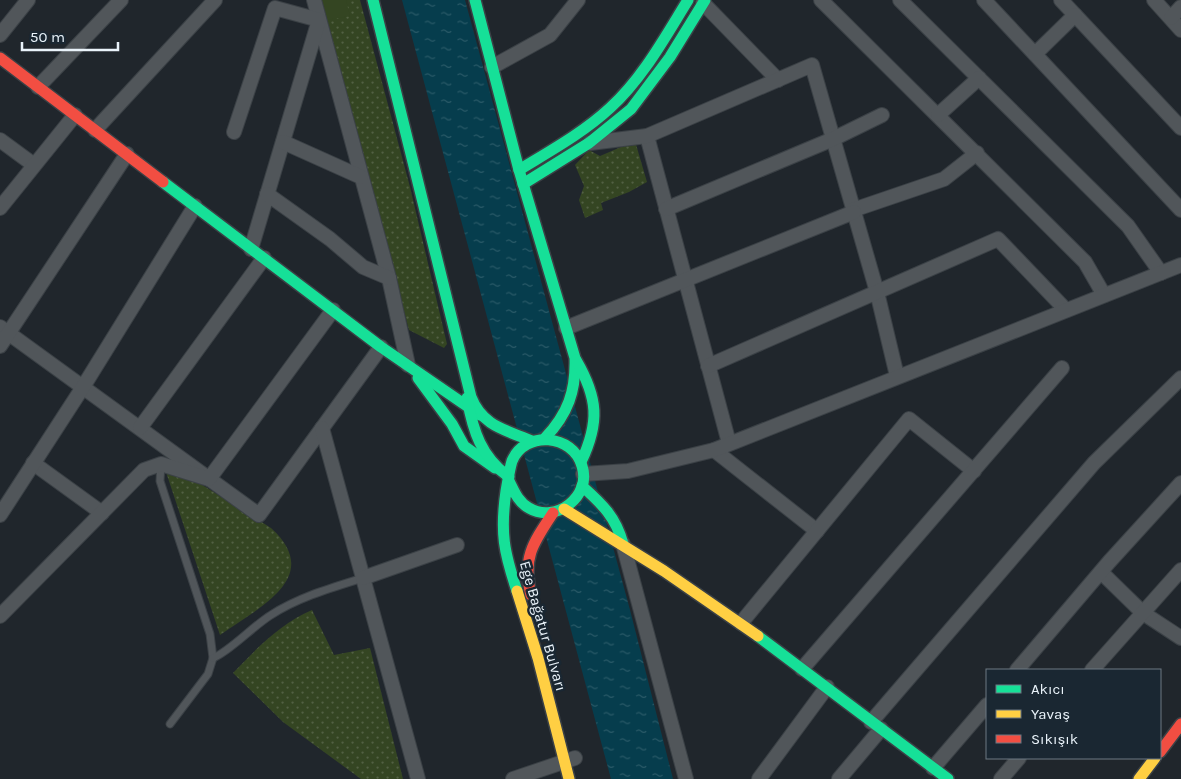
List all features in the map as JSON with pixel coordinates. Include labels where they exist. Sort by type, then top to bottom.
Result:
[{"type":"main road","points":[[373,0],[461,364],[468,407],[480,448],[495,468]]},
{"type":"main road","points":[[475,0],[519,170],[575,358],[576,374],[570,406],[562,421],[545,438]]},
{"type":"main road","points":[[519,170],[580,131],[620,99],[658,48],[688,0]]},
{"type":"main road","points":[[523,184],[589,143],[631,109],[670,57],[704,2]]},
{"type":"main road","points":[[0,58],[381,347],[480,415],[504,429],[532,441]]},
{"type":"main road","points":[[575,358],[586,377],[594,401],[596,425],[590,445],[582,474],[574,502],[558,511],[541,513],[529,509],[519,502],[512,492],[509,479],[513,457],[532,441],[545,438],[558,440],[569,446],[582,474],[610,510],[618,523],[623,544]]},
{"type":"main road","points":[[428,379],[451,378],[461,364]]},
{"type":"main road","points":[[461,364],[480,415]]},
{"type":"main road","points":[[408,365],[452,424],[464,446],[509,479]]},
{"type":"main road","name":"Ege Bağatur Bulvarı","points":[[509,479],[502,536],[570,760],[580,779]]},
{"type":"main road","points":[[558,511],[623,544],[740,623],[827,687],[939,775]]},
{"type":"main road","name":"Ege Bağatur Bulvarı","points":[[558,511],[530,550],[525,574],[570,760],[569,779]]},
{"type":"main road","points":[[1161,751],[1181,724]]},
{"type":"main road","points":[[1139,779],[1154,759]]},
{"type":"street","points":[[0,35],[28,0]]},
{"type":"street","points":[[38,86],[121,0]]},
{"type":"street","points":[[95,130],[215,0]]},
{"type":"street","points":[[314,0],[389,278],[408,365]]},
{"type":"street","points":[[492,66],[550,35],[578,0]]},
{"type":"street","points":[[821,0],[938,114],[1085,262],[1104,295]]},
{"type":"street","points":[[900,0],[1128,226],[1161,273]]},
{"type":"street","points":[[984,0],[1181,210]]},
{"type":"street","points":[[1061,0],[1181,128]]},
{"type":"street","points":[[1154,0],[1181,30]]},
{"type":"street","points":[[704,2],[778,80]]},
{"type":"street","points":[[1171,18],[1181,7]]},
{"type":"street","points":[[234,132],[275,8],[319,20]]},
{"type":"street","points":[[1035,54],[1075,16]]},
{"type":"street","points":[[251,249],[319,20]]},
{"type":"street","points":[[589,143],[647,136],[812,65],[854,211],[898,376]]},
{"type":"street","points":[[938,114],[979,78]]},
{"type":"street","points":[[0,208],[75,115]]},
{"type":"street","points":[[666,209],[833,139],[882,115]]},
{"type":"street","points":[[647,136],[729,444]]},
{"type":"street","points":[[0,140],[34,165]]},
{"type":"street","points":[[283,142],[361,176]]},
{"type":"street","points":[[566,328],[854,211],[944,178],[977,153]]},
{"type":"street","points":[[0,346],[4,330],[127,154]]},
{"type":"street","points":[[268,194],[330,239],[363,267],[389,278]]},
{"type":"street","points":[[0,515],[83,387],[195,206]]},
{"type":"street","points":[[708,366],[998,239],[1066,310]]},
{"type":"street","points":[[140,428],[264,258]]},
{"type":"street","points":[[582,474],[628,471],[714,450],[1181,265]]},
{"type":"street","points":[[209,479],[332,310]]},
{"type":"street","points":[[4,330],[259,515],[381,347]]},
{"type":"street","points":[[802,669],[1062,368]]},
{"type":"street","points":[[838,779],[876,725],[1094,463],[1181,378]]},
{"type":"street","points":[[740,623],[909,419],[974,471]]},
{"type":"street","points":[[322,428],[418,779]]},
{"type":"street","points":[[714,450],[816,531]]},
{"type":"street","points":[[34,463],[102,513]]},
{"type":"street","points":[[0,616],[144,470],[161,464],[209,479]]},
{"type":"street","points":[[1018,669],[1181,483]]},
{"type":"street","points":[[623,544],[686,779]]},
{"type":"street","points":[[363,578],[457,545]]},
{"type":"street","points":[[1093,669],[1181,570]]},
{"type":"street","points":[[1101,572],[1143,613],[1181,638]]},
{"type":"street","points":[[759,779],[827,687]]},
{"type":"street","points":[[939,775],[986,706]]},
{"type":"street","points":[[1001,779],[1017,759]]},
{"type":"street","points":[[513,779],[570,760]]},
{"type":"lane","points":[[161,464],[160,481],[210,634],[212,658],[208,674],[170,724]]},
{"type":"lane","points":[[212,658],[226,651],[257,624],[288,605],[322,591],[363,578]]},
{"type":"green space","points":[[320,0],[360,0],[410,187],[447,344],[444,348],[409,330]]},
{"type":"green space","points":[[322,0],[346,0],[350,16],[327,20]]},
{"type":"green space","points":[[635,141],[647,182],[629,192],[601,203],[603,210],[585,218],[579,200],[584,186],[575,165],[589,150],[600,156]]},
{"type":"green space","points":[[172,466],[271,528],[286,546],[291,562],[289,576],[280,590],[252,614],[220,635],[166,472]]},
{"type":"green space","points":[[312,610],[334,655],[370,648],[403,779],[361,779],[283,722],[233,673],[279,629]]},
{"type":"water","points":[[402,0],[465,0],[630,610],[673,779],[611,779]]},
{"type":"traffic: fast","points":[[373,0],[471,397],[476,407],[488,421],[504,430],[532,441]]},
{"type":"traffic: fast","points":[[475,0],[519,170],[575,358],[574,381],[569,401],[560,420],[545,438]]},
{"type":"traffic: fast","points":[[519,170],[589,126],[622,96],[653,57],[688,0]]},
{"type":"traffic: fast","points":[[523,184],[589,143],[631,109],[670,57],[705,0]]},
{"type":"traffic: fast","points":[[163,182],[381,347],[480,415]]},
{"type":"traffic: fast","points":[[576,360],[589,386],[594,410],[591,435],[581,462]]},
{"type":"traffic: fast","points":[[418,378],[452,424],[464,446],[495,468]]},
{"type":"traffic: fast","points":[[467,398],[472,421],[485,452],[491,461],[509,477]]},
{"type":"traffic: fast","points":[[509,481],[525,506],[539,512],[550,512],[560,510],[577,497],[584,477],[577,455],[569,447],[559,442],[548,440],[527,444],[518,451],[512,461],[504,506],[503,531],[506,553],[517,591]]},
{"type":"traffic: fast","points":[[582,486],[596,499],[612,519],[623,544]]},
{"type":"traffic: fast","points":[[758,636],[948,779]]},
{"type":"traffic: slow","points":[[564,509],[664,571],[758,636]]},
{"type":"traffic: slow","points":[[517,591],[538,658],[569,779]]},
{"type":"traffic: slow","points":[[1139,779],[1154,759]]},
{"type":"traffic: jam","points":[[0,58],[163,182]]},
{"type":"traffic: jam","points":[[531,595],[528,571],[531,551],[553,513]]},
{"type":"traffic: jam","points":[[1161,751],[1181,724]]}]
